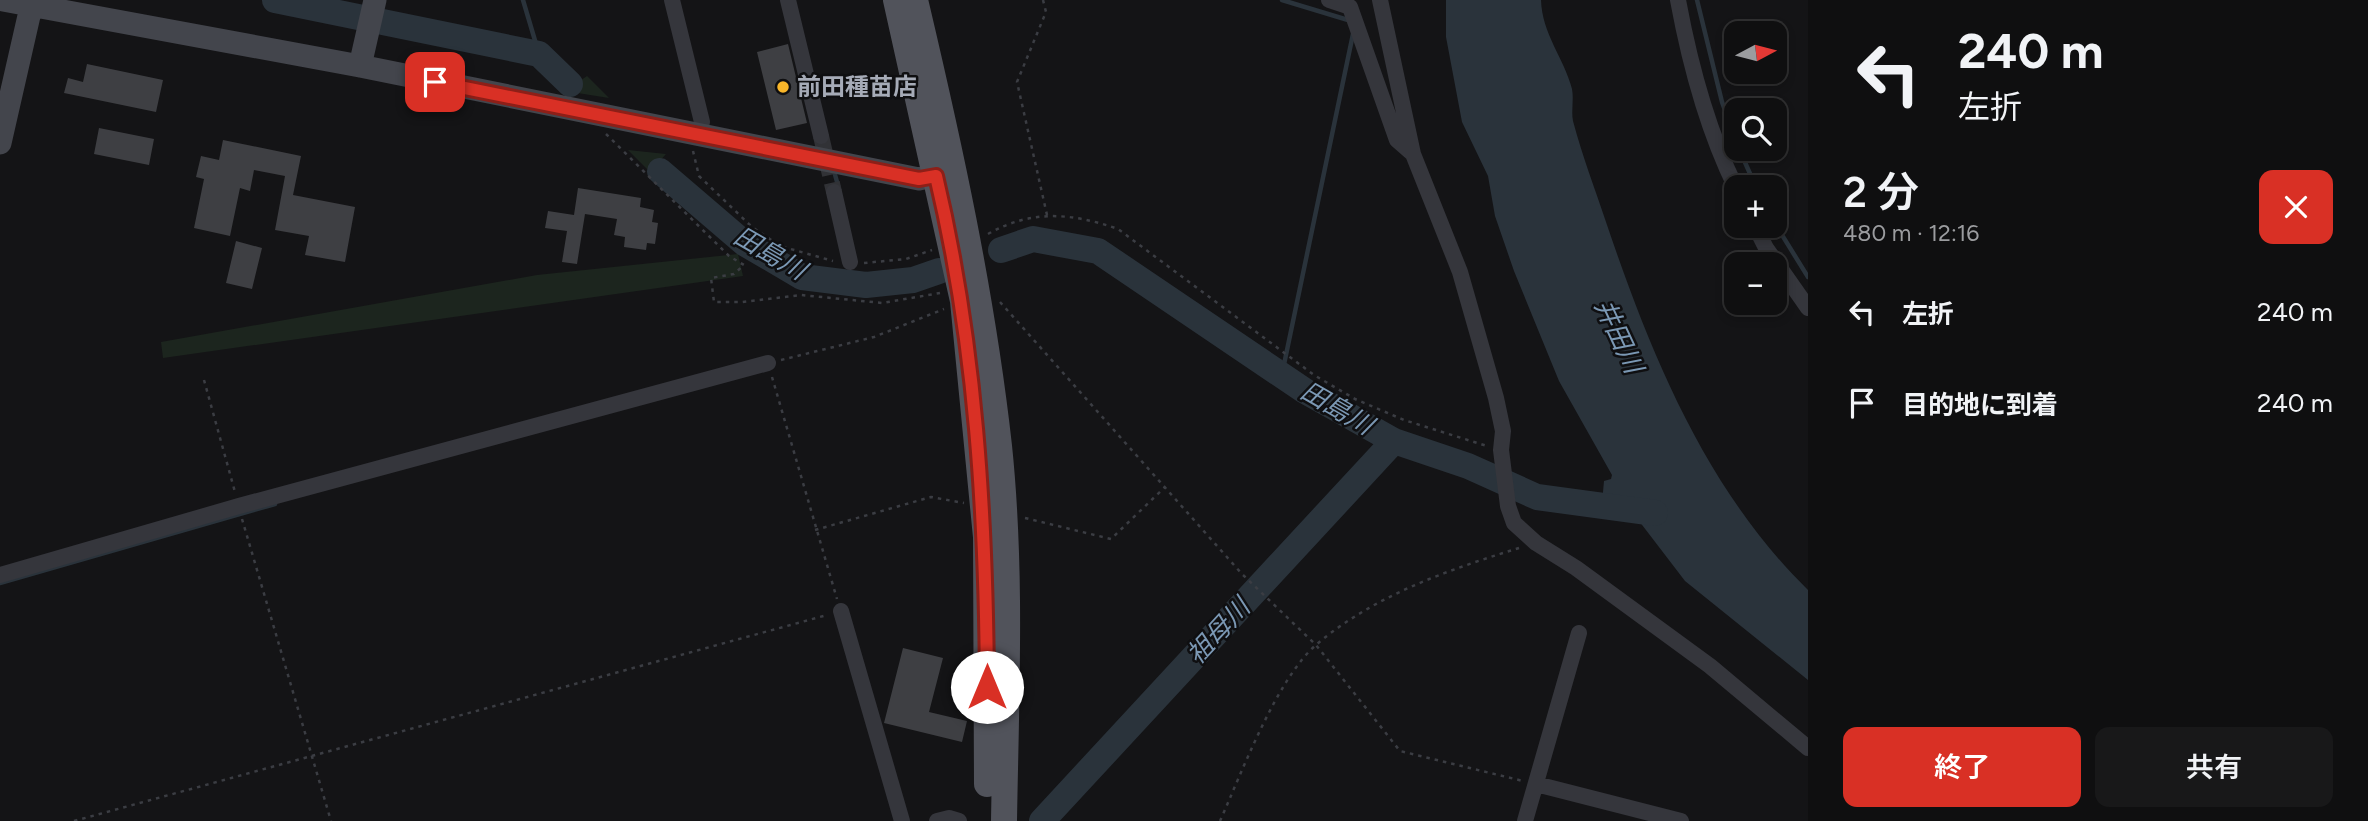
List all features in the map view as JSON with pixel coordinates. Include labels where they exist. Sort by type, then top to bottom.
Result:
[{"type":"main road","points":[[896,0],[981,300],[1004,510],[1008,623],[1004,821]]},
{"type":"main road","points":[[915,0],[946,173],[986,537],[988,821]]},
{"type":"street","points":[[4,0],[360,66],[919,179],[946,173]]},
{"type":"street","points":[[672,0],[702,122],[697,136]]},
{"type":"street","points":[[788,0],[821,136]]},
{"type":"street","points":[[1329,0],[1350,7],[1396,140],[1413,155]]},
{"type":"street","points":[[1380,0],[1413,155],[1460,272],[1496,398],[1503,431],[1501,450],[1508,506],[1514,523],[1536,543],[1576,568],[1710,666],[1808,748]]},
{"type":"street","points":[[1678,0],[1694,72],[1712,133],[1730,175]]},
{"type":"street","points":[[360,66],[375,2]]},
{"type":"street","points":[[0,143],[4,112],[31,6]]},
{"type":"street","points":[[834,192],[850,262]]},
{"type":"street","points":[[1761,238],[1808,308]]},
{"type":"street","points":[[0,575],[239,506],[768,363]]},
{"type":"street","points":[[841,611],[902,821]]},
{"type":"street","points":[[1525,821],[1579,633]]},
{"type":"street","points":[[1536,784],[1681,821]]},
{"type":"street","points":[[937,821],[949,818],[960,821]]},
{"type":"path","points":[[1043,0],[1046,12],[1017,82],[1047,215]]},
{"type":"path","points":[[609,118],[606,134],[711,239],[744,265],[734,274],[711,278],[714,302],[801,295],[882,303],[961,295]]},
{"type":"path","points":[[697,136],[693,150],[699,176],[752,227],[780,246],[821,260],[875,264],[906,260],[952,243]]},
{"type":"path","points":[[990,246],[988,233],[1020,221],[1047,215],[1082,217],[1118,229],[1314,375],[1355,399],[1404,420],[1501,450]]},
{"type":"path","points":[[74,821],[841,611],[768,363],[874,338],[961,295]]},
{"type":"path","points":[[998,300],[1242,574],[1316,645],[1400,751],[1536,784]]},
{"type":"path","points":[[204,380],[331,821]]},
{"type":"path","points":[[1015,516],[1111,539],[1165,487]]},
{"type":"path","points":[[815,530],[931,497],[968,504]]},
{"type":"path","points":[[1220,821],[1275,705],[1316,645],[1395,592],[1536,543]]},
{"type":"shaded area","points":[[587,76],[609,98],[565,91]]},
{"type":"shaded area","points":[[628,150],[666,154],[650,172]]},
{"type":"shaded area","points":[[738,254],[743,276],[163,358],[161,342],[537,275]]},
{"type":"water","name":"井田川","points":[[1446,0],[1541,0],[1545,24],[1572,89],[1573,121],[1584,159],[1623,272],[1663,371],[1711,465],[1740,509],[1772,551],[1808,590],[1808,680],[1685,581],[1636,517],[1602,503],[1604,481],[1611,479],[1612,475],[1559,381],[1514,271],[1495,216],[1488,176],[1462,122],[1446,37]]},
{"type":"building","name":"前田種苗店","points":[[788,44],[807,123],[776,130],[757,52]]},
{"type":"building","points":[[87,64],[163,80],[156,112],[64,93],[68,78],[83,82]]},
{"type":"building","points":[[99,128],[154,139],[149,165],[94,154]]},
{"type":"building","points":[[223,140],[301,156],[293,195],[355,207],[345,262],[305,255],[309,236],[275,230],[285,176],[254,170],[250,191],[240,188],[230,236],[194,228],[204,179],[196,177],[201,156],[219,160]]},
{"type":"building","points":[[578,188],[641,198],[640,207],[654,210],[652,222],[658,223],[655,244],[647,243],[646,250],[624,247],[625,237],[614,235],[617,219],[585,214],[577,264],[562,262],[567,231],[545,228],[548,211],[574,215]]},
{"type":"building","points":[[236,241],[262,248],[252,289],[226,283]]},
{"type":"building","points":[[903,648],[943,658],[929,712],[967,721],[962,742],[884,723]]},
{"type":"waterway","name":"田島川","points":[[275,0],[539,54],[570,84]]},
{"type":"waterway","points":[[523,0],[539,54]]},
{"type":"waterway","points":[[1282,0],[1348,20]]},
{"type":"waterway","points":[[1697,0],[1724,108]]},
{"type":"waterway","points":[[1282,374],[1353,34]]},
{"type":"waterway","points":[[1744,161],[1751,175]]},
{"type":"waterway","name":"田島川","points":[[660,171],[744,243],[802,277],[866,285],[913,280],[939,271]]},
{"type":"waterway","points":[[834,171],[839,189]]},
{"type":"waterway","points":[[1784,238],[1808,277]]},
{"type":"waterway","name":"田島川","points":[[1001,250],[1033,239],[1098,251],[1305,391],[1394,441],[1468,466],[1537,497],[1655,513]]},
{"type":"waterway","name":"祖母川","points":[[1042,821],[1394,441]]},
{"type":"waterway","points":[[0,583],[275,504]]},
{"type":"tunnel","points":[[821,136],[834,192]]},
{"type":"place","name":"前田種苗店","points":[[783,87]]},
{"type":"route","points":[[435,82],[919,179],[936,176],[954,248],[963,301],[986,537],[987,687]]}]
